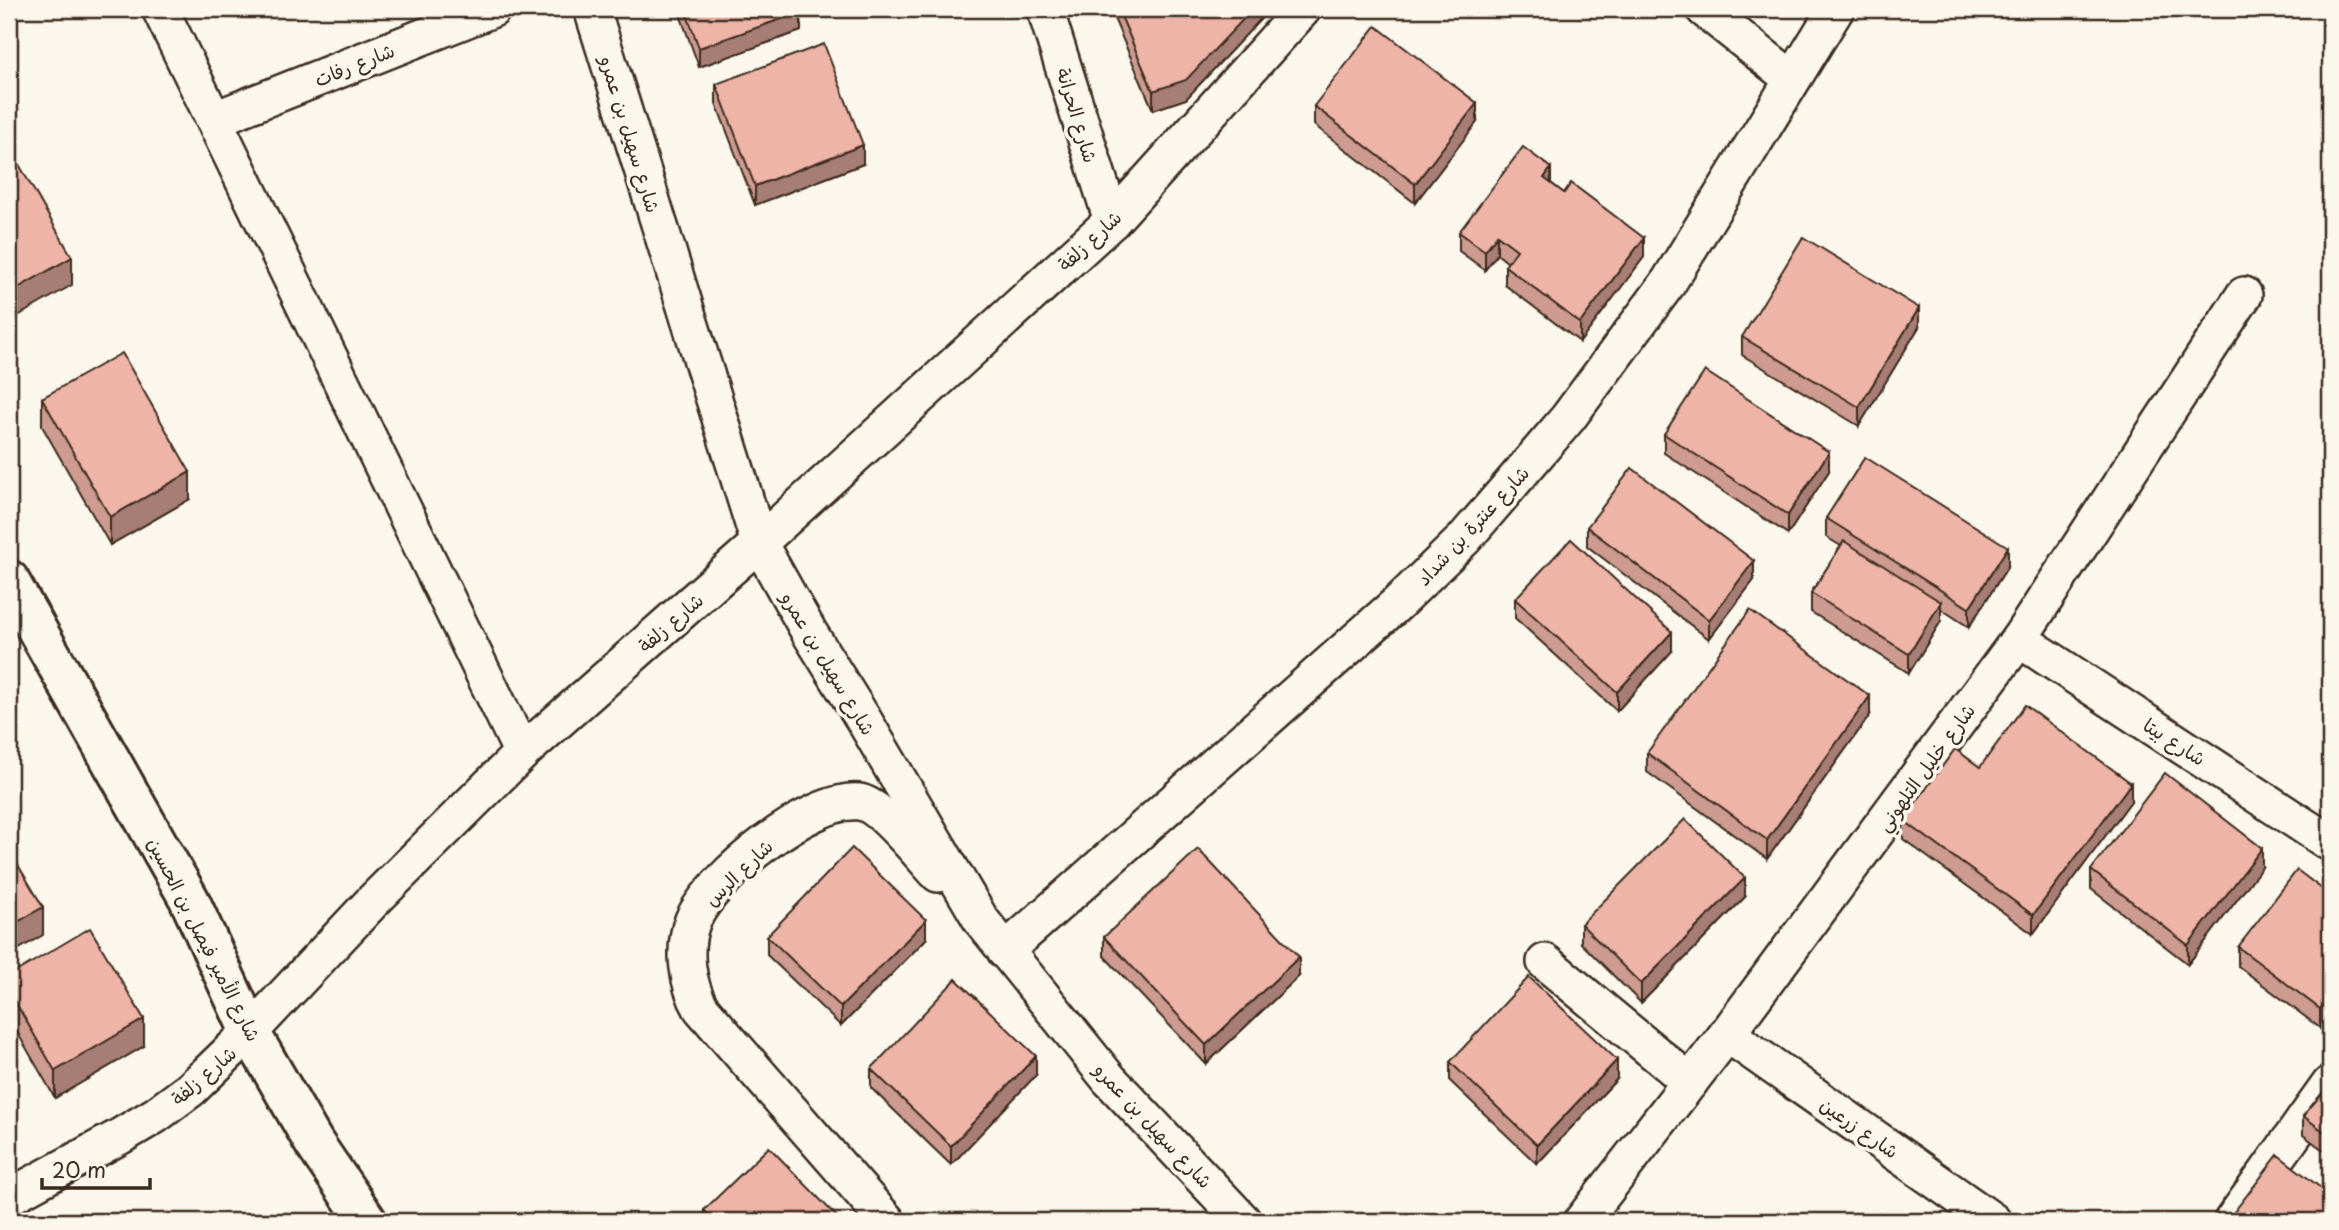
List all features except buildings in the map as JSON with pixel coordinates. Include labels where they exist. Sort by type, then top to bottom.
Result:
[{"type":"street","points":[[160,9],[522,753]]},
{"type":"street","name":"شارع رفات","points":[[215,119],[493,9]]},
{"type":"street","name":"شارع سهيل بن عمرو","points":[[592,9],[759,543],[981,920],[1110,1079],[1243,1221]]},
{"type":"street","name":"شارع الحرانة","points":[[1045,9],[1112,221]]},
{"type":"street","name":"شارع زلفة","points":[[9,1197],[156,1115],[191,1089],[250,1032],[365,909],[522,753],[759,543],[1112,221],[1303,9]]},
{"type":"street","points":[[1704,9],[1792,79]]},
{"type":"street","name":"شارع عنترة بن شداد","points":[[1005,951],[1398,603],[1464,540],[1568,418],[1668,283],[1836,9]]},
{"type":"street","name":"شارع خليل التلهوني","points":[[1582,1221],[1727,1034],[2019,639],[2244,295]]},
{"type":"street","name":"شارع الأمير فيصل بن الحسين","points":[[9,580],[189,899],[250,1032],[314,1143],[367,1221]]},
{"type":"street","name":"شارع بيتا","points":[[2019,639],[2330,843]]},
{"type":"street","name":"شارع الرس","points":[[887,1221],[701,1008],[693,995],[688,964],[690,932],[694,920],[720,884],[758,848],[805,817],[842,804],[860,802],[870,806],[888,821],[981,920]]},
{"type":"street","points":[[1545,962],[1690,1082]]},
{"type":"street","name":"شارع زرعين","points":[[1727,1034],[1993,1221]]},
{"type":"street","points":[[2232,1221],[2330,1083]]}]
